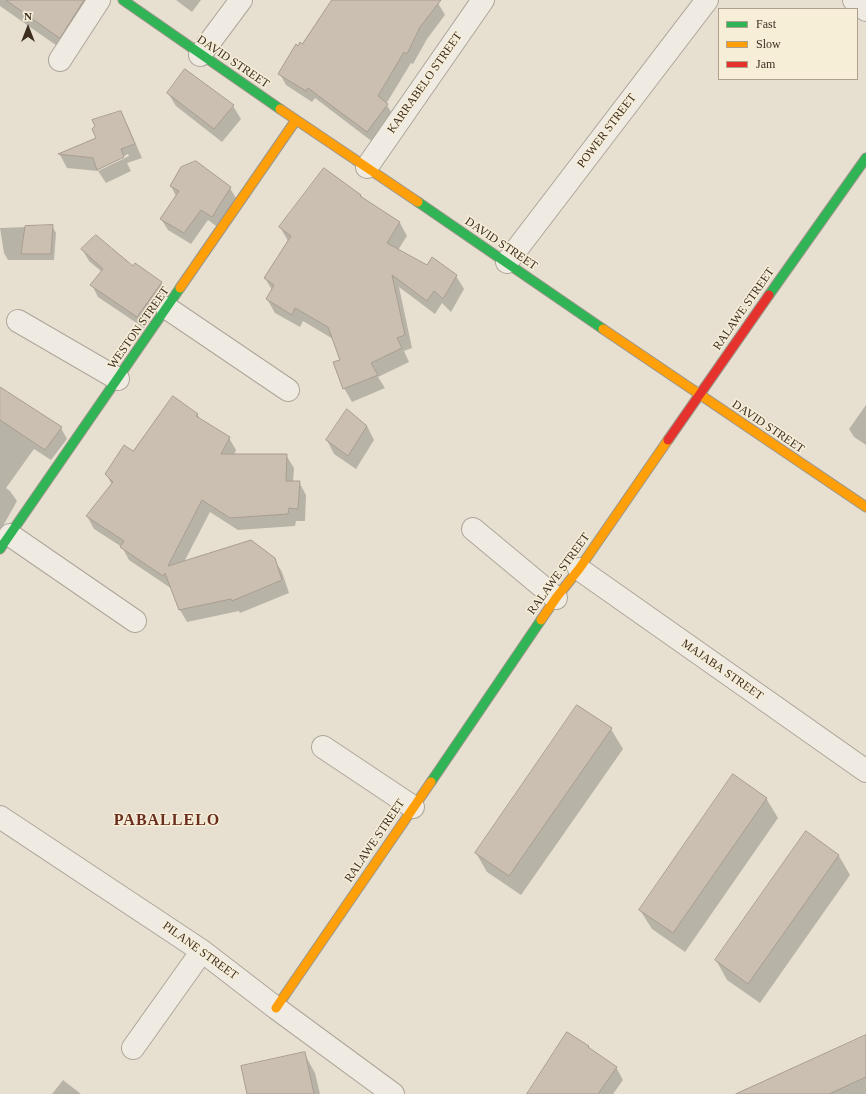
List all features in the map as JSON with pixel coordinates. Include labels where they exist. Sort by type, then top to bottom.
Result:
[{"type":"street","points":[[60,60],[99,0]]},
{"type":"street","name":"DAVID STREET","points":[[123,0],[200,55],[367,166],[698,395],[866,507]]},
{"type":"street","points":[[200,55],[241,0]]},
{"type":"street","name":"KARRABELO STREET","points":[[367,166],[483,0]]},
{"type":"street","name":"POWER STREET","points":[[507,262],[707,0]]},
{"type":"street","points":[[854,0],[866,10]]},
{"type":"street","name":"WESTON STREET","points":[[5,542],[296,120]]},
{"type":"street","name":"RALAWE STREET","points":[[276,1008],[556,598],[579,570],[698,395],[866,158]]},
{"type":"street","points":[[167,308],[288,390]]},
{"type":"street","points":[[18,321],[118,379]]},
{"type":"street","points":[[473,528],[556,598]]},
{"type":"street","points":[[5,542],[135,621]]},
{"type":"street","name":"MAJABA STREET","points":[[579,570],[866,770]]},
{"type":"street","points":[[323,747],[413,807]]},
{"type":"street","name":"PILANE STREET","points":[[0,817],[202,951],[276,1008],[393,1094]]},
{"type":"street","points":[[133,1048],[202,951]]},
{"type":"building","points":[[6,0],[84,0],[60,38]]},
{"type":"building","points":[[332,0],[441,0],[420,27],[407,54],[404,52],[378,96],[388,104],[367,132],[308,88],[306,91],[278,74],[296,44],[298,46],[300,42],[302,44]]},
{"type":"building","points":[[185,69],[234,105],[214,129],[167,93]]},
{"type":"building","points":[[121,111],[135,144],[121,149],[124,157],[97,170],[93,158],[58,154],[96,138],[92,129],[95,126],[92,120]]},
{"type":"building","points":[[196,161],[231,187],[212,217],[201,210],[184,233],[160,219],[179,191],[170,186],[181,167]]},
{"type":"building","points":[[324,168],[361,195],[360,196],[400,222],[387,243],[427,265],[432,257],[457,275],[443,299],[434,291],[427,301],[392,275],[405,335],[397,338],[402,348],[371,363],[378,375],[343,389],[333,362],[340,360],[328,327],[295,308],[292,315],[266,299],[274,285],[264,278],[291,236],[279,227]]},
{"type":"building","points":[[53,225],[51,254],[21,254],[25,226]]},
{"type":"building","points":[[96,235],[133,266],[135,263],[162,282],[137,317],[90,285],[103,269],[81,249]]},
{"type":"building","points":[[0,387],[62,427],[45,450],[0,420]]},
{"type":"building","points":[[173,396],[198,414],[196,416],[230,437],[221,454],[287,454],[286,481],[300,481],[298,509],[289,508],[288,514],[230,518],[202,500],[168,566],[251,540],[275,558],[282,580],[232,601],[231,599],[179,610],[165,573],[163,576],[120,547],[124,541],[86,516],[113,482],[105,474],[124,445],[133,451]]},
{"type":"building","points":[[347,409],[367,426],[348,456],[326,440]]},
{"type":"building","points":[[577,705],[612,728],[509,876],[475,853]]},
{"type":"building","points":[[733,774],[767,798],[673,933],[639,910]]},
{"type":"building","points":[[806,831],[839,855],[748,984],[715,960]]},
{"type":"building","points":[[567,1032],[617,1067],[598,1094],[527,1094]]},
{"type":"building","points":[[866,1035],[866,1077],[829,1094],[736,1094]]},
{"type":"building","points":[[305,1052],[314,1094],[247,1094],[241,1066]]},
{"type":"traffic: fast","points":[[123,0],[280,109]]},
{"type":"traffic: fast","points":[[769,295],[866,158]]},
{"type":"traffic: fast","points":[[418,202],[603,329]]},
{"type":"traffic: fast","points":[[0,549],[180,288]]},
{"type":"traffic: fast","points":[[431,782],[541,620]]},
{"type":"traffic: slow","points":[[280,109],[418,202]]},
{"type":"traffic: slow","points":[[180,288],[296,120]]},
{"type":"traffic: slow","points":[[603,329],[866,507]]},
{"type":"traffic: slow","points":[[541,620],[579,569],[668,440]]},
{"type":"traffic: slow","points":[[276,1008],[431,782]]},
{"type":"traffic: jam","points":[[668,440],[769,295]]},
{"type":"district","name":"PABALLELO","points":[[167,821]]}]
